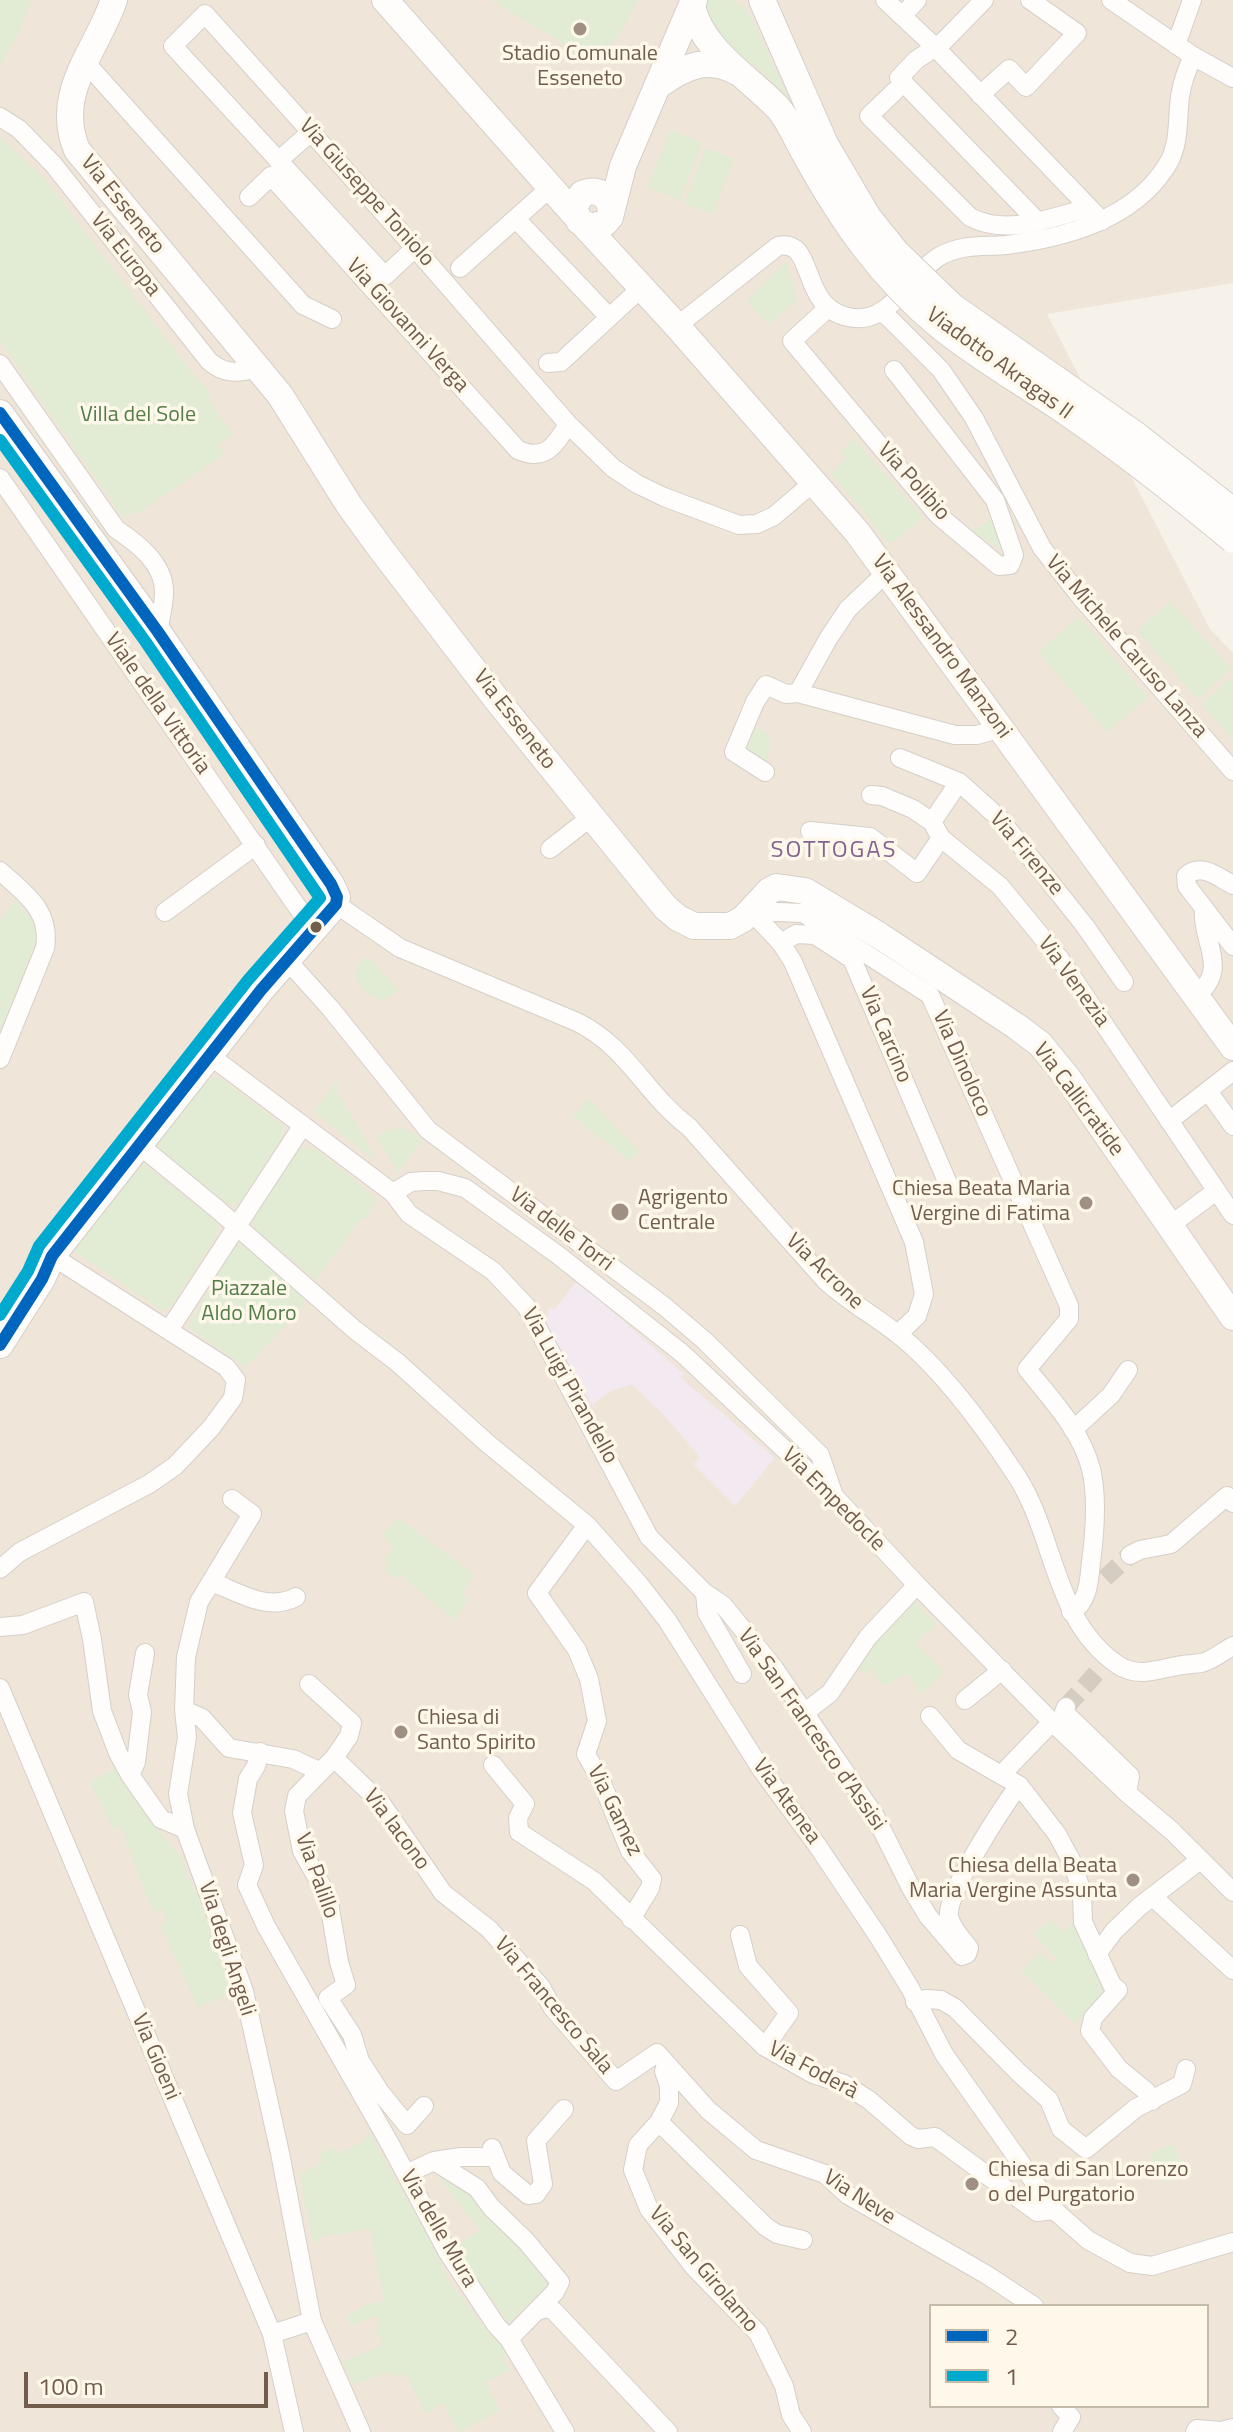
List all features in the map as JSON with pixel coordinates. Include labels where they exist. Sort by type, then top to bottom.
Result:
[{"type":"street","name":"Via Esseneto","points":[[114,0],[75,82],[69,106],[70,129],[77,150],[258,368],[301,424],[349,505],[381,549],[497,700],[665,907],[678,918],[704,927],[730,926],[751,911]]},
{"type":"street","name":"Via Alessandro Manzoni","points":[[385,0],[551,187],[582,206],[641,288],[815,481],[1001,728],[1233,1047]]},
{"type":"street","points":[[746,0],[767,12],[815,148]]},
{"type":"street","points":[[885,0],[934,46],[1096,214]]},
{"type":"street","points":[[902,16],[917,0]]},
{"type":"street","points":[[984,0],[943,42],[916,60],[899,78],[1037,221]]},
{"type":"street","points":[[980,95],[1009,69],[1026,87],[1077,33],[1030,0]]},
{"type":"street","points":[[1111,0],[1193,56],[1233,78]]},
{"type":"street","points":[[1176,45],[1192,0]]},
{"type":"street","points":[[693,2],[694,15],[707,39],[815,148]]},
{"type":"street","points":[[623,166],[582,206],[599,226],[610,214],[623,166],[693,2]]},
{"type":"street","name":"Via Giuseppe Toniolo","points":[[415,248],[385,276],[173,46],[205,7],[311,132],[415,248],[568,424],[613,468],[637,484],[730,523],[748,525],[766,521],[815,481]]},
{"type":"street","points":[[895,91],[869,116],[962,212],[975,220],[998,226],[1018,226],[1096,214],[1135,199],[1156,179],[1170,159],[1178,136],[1182,85],[1193,56]]},
{"type":"street","points":[[86,63],[303,305],[332,319]]},
{"type":"street","points":[[660,84],[685,67],[706,63],[723,65],[751,80]]},
{"type":"street","name":"Via Europa","points":[[0,117],[19,129],[53,164],[209,361],[230,373],[258,368]]},
{"type":"street","points":[[278,161],[311,132]]},
{"type":"street","name":"Viadotto Akragas II","points":[[815,148],[896,252],[943,298],[985,331],[1136,435],[1233,511]]},
{"type":"street","name":"Viadotto Akragas II","points":[[815,148],[851,232],[881,268],[942,328],[1072,416],[1233,540]]},
{"type":"street","name":"Via Giovanni Verga","points":[[249,197],[271,176],[518,450],[534,455],[549,451],[568,424]]},
{"type":"street","points":[[460,268],[551,187]]},
{"type":"street","name":"Via Alessandro Manzoni","points":[[610,214],[614,242],[624,267]]},
{"type":"street","points":[[677,326],[773,249],[784,245],[796,248],[800,253],[816,293],[828,308],[845,317],[855,318],[883,312],[928,265],[949,252],[971,246],[1035,242],[1077,232],[1096,214]]},
{"type":"street","points":[[517,220],[609,317]]},
{"type":"street","points":[[548,363],[561,362],[641,288]]},
{"type":"street","name":"Via Polibio","points":[[828,308],[792,341],[938,515],[999,566],[1005,567],[1013,561],[1014,555],[995,500],[894,370]]},
{"type":"street","name":"Via Michele Caruso Lanza","points":[[883,312],[941,370],[974,418],[1042,548],[1233,771]]},
{"type":"street","points":[[0,364],[116,529],[134,542],[155,566],[164,593],[158,632]]},
{"type":"street","points":[[0,413],[158,632],[337,897],[336,904],[209,1055],[52,1256],[42,1279],[0,1345]]},
{"type":"street","points":[[946,435],[974,418]]},
{"type":"street","name":"Viale della Vittoria","points":[[0,478],[314,931]]},
{"type":"street","points":[[798,693],[848,609],[886,573]]},
{"type":"street","points":[[765,772],[734,752],[745,723],[766,685],[786,694],[798,693],[955,735],[977,735],[1001,728]]},
{"type":"street","name":"Via Firenze","points":[[900,758],[959,782],[999,818],[1085,926],[1124,982]]},
{"type":"street","points":[[810,831],[870,837],[917,873],[959,782]]},
{"type":"street","name":"Via Venezia","points":[[871,795],[882,796],[913,809],[1000,886],[1060,959],[1233,1215]]},
{"type":"street","points":[[550,849],[591,817]]},
{"type":"street","points":[[165,912],[256,845]]},
{"type":"street","points":[[1233,885],[1201,869],[1186,876],[1187,886],[1233,946]]},
{"type":"street","points":[[0,871],[32,900],[48,933],[45,948],[0,1059]]},
{"type":"street","name":"Via Callicratide","points":[[751,911],[769,891],[777,887],[805,891],[880,936],[1040,1044],[1067,1077],[1233,1317]]},
{"type":"street","name":"Via Acrone","points":[[336,904],[400,948],[577,1022],[619,1050],[671,1112],[689,1127],[826,1281],[851,1303],[898,1334],[926,1359],[978,1422],[1031,1501],[1071,1612],[1105,1662],[1149,1672],[1203,1663],[1233,1646]]},
{"type":"street","points":[[1195,997],[1208,984],[1211,973],[1211,945],[1203,921],[1204,909]]},
{"type":"street","points":[[751,911],[781,943],[793,962],[914,1242],[924,1294],[917,1316],[898,1334]]},
{"type":"street","name":"Via Dinoloco","points":[[751,911],[803,913],[930,995],[1069,1306],[1069,1319],[1027,1369],[1077,1436]]},
{"type":"street","name":"Via Carcino","points":[[781,943],[796,934],[815,935],[852,959],[949,1186]]},
{"type":"street","name":"Via delle Torri","points":[[287,960],[341,1021],[428,1130],[664,1306],[705,1341],[820,1455],[834,1496]]},
{"type":"street","points":[[209,1055],[393,1193]]},
{"type":"street","points":[[1169,1121],[1233,1071]]},
{"type":"street","points":[[1208,1091],[1233,1126]]},
{"type":"street","points":[[169,1330],[303,1125]]},
{"type":"street","points":[[138,1144],[237,1226]]},
{"type":"street","name":"Via Empedocle","points":[[393,1193],[411,1182],[438,1181],[465,1188],[558,1255],[683,1354],[834,1496],[1052,1722],[1172,1831],[1233,1892]]},
{"type":"street","points":[[1168,1227],[1216,1191]]},
{"type":"street","name":"Via Luigi Pirandello","points":[[393,1193],[409,1214],[493,1271],[526,1306],[649,1537]]},
{"type":"street","name":"Via Atenea","points":[[237,1226],[487,1443],[587,1525],[667,1620],[753,1758],[810,1834],[878,1936],[944,2054],[1054,2210],[1088,2240],[1130,2263],[1152,2266],[1233,2242]]},
{"type":"street","points":[[0,1569],[20,1552],[149,1484],[175,1466],[211,1428],[236,1392],[237,1384],[230,1370],[52,1256]]},
{"type":"street","points":[[1071,1612],[1089,1589],[1095,1525],[1091,1470],[1077,1436],[1128,1370]]},
{"type":"street","points":[[1130,1555],[1171,1544],[1227,1496],[1233,1503]]},
{"type":"street","name":"Via degli Angeli","points":[[232,1499],[252,1514],[199,1602],[194,1618],[186,1657],[184,1710],[187,1737],[178,1794],[185,1829],[244,1991],[280,2153],[312,2321],[361,2432]]},
{"type":"street","name":"Via Gamez","points":[[587,1525],[537,1593],[577,1650],[589,1679],[597,1721],[586,1754],[601,1781],[630,1851],[652,1879],[650,1888],[631,1919]]},
{"type":"street","name":"Via San Francesco d'Assisi","points":[[649,1537],[705,1593],[723,1605],[774,1668],[875,1816],[928,1916],[959,1955],[967,1954],[969,1948],[951,1923],[951,1901],[1001,1810],[1019,1785]]},
{"type":"street","points":[[1089,1589],[1105,1578]]},
{"type":"street","points":[[212,1582],[273,1605],[296,1597]]},
{"type":"street","points":[[804,1713],[830,1693],[868,1637],[917,1585]]},
{"type":"street","name":"Via San Francesco d'Assisi","points":[[705,1593],[707,1613],[742,1674]]},
{"type":"street","points":[[0,1627],[23,1625],[84,1602],[102,1711],[118,1753],[161,1819],[185,1829]]},
{"type":"street","points":[[130,1775],[136,1762],[142,1712],[138,1695],[145,1653]]},
{"type":"street","points":[[965,1700],[1002,1670]]},
{"type":"street","points":[[309,1684],[352,1723],[349,1736],[334,1758]]},
{"type":"street","name":"Via Gioeni","points":[[0,1688],[272,2334],[294,2432]]},
{"type":"street","points":[[1066,1707],[1064,1712],[1130,1776],[1127,1793]]},
{"type":"street","points":[[184,1710],[202,1718],[229,1748],[293,1759],[319,1771]]},
{"type":"street","points":[[930,1716],[958,1750],[1019,1785],[1057,1834],[1072,1862],[1082,1892],[1083,1922],[1112,1985],[1118,1990],[1093,2018],[1090,2031],[1119,2069],[1146,2091],[1152,2101]]},
{"type":"street","points":[[1001,1775],[1052,1722]]},
{"type":"street","points":[[260,1752],[248,1779],[242,1813],[254,1865],[247,1885],[266,1926],[327,2010],[352,2035],[360,2061],[380,2092],[407,2125],[424,2106]]},
{"type":"street","name":"Via Palillo","points":[[327,2010],[346,1985],[328,1897],[302,1851],[294,1811],[297,1796],[334,1758]]},
{"type":"street","name":"Via Iacono","points":[[334,1758],[381,1803],[449,1899]]},
{"type":"street","name":"Via Foderà","points":[[493,1765],[525,1804],[518,1818],[519,1832],[594,1881],[765,2047],[813,2074],[844,2084],[918,2139],[935,2137],[1037,2212],[1054,2210]]},
{"type":"street","points":[[1097,1954],[1114,1931],[1200,1860]]},
{"type":"street","name":"Via Francesco Sala","points":[[449,1899],[489,1929],[541,1987],[552,2007],[616,2081],[663,2059]]},
{"type":"street","points":[[1147,1902],[1233,1970]]},
{"type":"street","points":[[740,1935],[748,1966],[789,2013],[765,2047]]},
{"type":"street","points":[[915,2002],[941,2000],[955,2008],[1049,2100],[1061,2129],[1086,2149],[1136,2108],[1182,2084],[1186,2069]]},
{"type":"street","name":"Via delle Mura","points":[[327,2010],[447,2251],[496,2325],[509,2339],[565,2432]]},
{"type":"street","name":"Via San Girolamo","points":[[663,2059],[669,2103],[659,2122],[638,2145],[633,2170],[649,2209],[694,2267],[758,2333],[784,2386],[791,2415],[802,2432]]},
{"type":"street","name":"Via Neve","points":[[663,2059],[708,2110],[756,2150],[825,2174],[848,2195],[1006,2298],[1027,2304]]},
{"type":"street","points":[[406,2174],[434,2161],[493,2152],[502,2173],[528,2195],[540,2191],[543,2174],[536,2141],[564,2109]]},
{"type":"street","points":[[659,2122],[766,2227],[777,2234],[803,2240]]},
{"type":"street","points":[[434,2161],[477,2188],[560,2282],[555,2292],[509,2339]]},
{"type":"street","points":[[537,2311],[547,2308],[554,2311],[668,2432]]},
{"type":"street","points":[[272,2334],[312,2321]]},
{"type":"street","points":[[1062,2432],[1071,2417],[1063,2408]]},
{"type":"street","points":[[1195,2432],[1197,2429],[1221,2431],[1233,2428]]},
{"type":"shaded area","points":[[0,0],[1233,0],[1233,283],[1047,314],[1210,629],[1233,653],[1233,2432],[0,2432]]},
{"type":"shaded area","points":[[577,1281],[684,1374],[681,1378],[775,1458],[735,1506],[693,1464],[700,1458],[688,1443],[632,1385],[615,1389],[592,1405],[546,1323],[549,1307],[554,1310]]},
{"type":"green space","points":[[0,0],[32,0],[0,66]]},
{"type":"green space","name":"Stadio Comunale Esseneto","points":[[491,0],[638,0],[621,31],[607,48],[588,56],[575,56],[571,48]]},
{"type":"green space","points":[[706,0],[732,0],[746,8],[815,151],[782,93],[754,65],[735,56],[710,29]]},
{"type":"green space","points":[[670,130],[702,142],[680,200],[647,187]]},
{"type":"green space","name":"Villa del Sole","points":[[0,137],[44,178],[196,378],[211,392],[210,402],[233,434],[218,445],[225,454],[140,512],[122,516],[0,341]]},
{"type":"green space","points":[[706,148],[734,159],[713,214],[684,203]]},
{"type":"green space","points":[[787,261],[797,300],[769,325],[746,301]]},
{"type":"green space","points":[[854,439],[923,518],[890,544],[831,473],[847,458],[841,451]]},
{"type":"green space","points":[[994,516],[1005,553],[973,531]]},
{"type":"green space","points":[[1170,601],[1232,669],[1198,699],[1137,631]]},
{"type":"green space","points":[[1079,617],[1148,698],[1107,732],[1038,652]]},
{"type":"green space","points":[[1233,676],[1233,739],[1201,704]]},
{"type":"green space","points":[[751,724],[770,736],[767,769],[740,751]]},
{"type":"green space","points":[[15,900],[34,922],[38,936],[0,1033],[0,921]]},
{"type":"green space","points":[[363,957],[374,962],[399,990],[382,1001],[366,991],[354,975]]},
{"type":"green space","points":[[212,1077],[220,1078],[283,1126],[285,1132],[244,1198],[235,1205],[224,1202],[156,1145],[156,1141]]},
{"type":"green space","points":[[338,1078],[338,1092],[375,1157],[372,1158],[314,1112]]},
{"type":"green space","points":[[588,1098],[639,1151],[630,1161],[573,1117]]},
{"type":"green space","points":[[396,1127],[411,1131],[422,1140],[398,1173],[376,1136]]},
{"type":"green space","points":[[302,1148],[317,1150],[377,1199],[367,1219],[362,1217],[315,1279],[257,1231],[253,1222],[295,1152]]},
{"type":"green space","points":[[143,1163],[219,1224],[216,1236],[171,1306],[162,1311],[76,1252],[75,1247]]},
{"type":"green space","name":"Piazzale Aldo Moro","points":[[238,1245],[247,1245],[304,1296],[303,1305],[245,1367],[188,1327],[231,1251]]},
{"type":"green space","points":[[398,1518],[474,1574],[462,1595],[468,1600],[455,1621],[400,1574],[395,1579],[384,1570],[389,1563],[384,1560],[392,1549],[382,1534]]},
{"type":"green space","points":[[914,1601],[937,1624],[915,1643],[945,1672],[920,1694],[908,1673],[883,1686],[871,1668],[865,1674],[855,1665]]},
{"type":"green space","points":[[116,1769],[147,1817],[180,1856],[195,1892],[199,1892],[232,1992],[198,2008],[160,1925],[168,1922],[161,1908],[153,1912],[120,1826],[112,1828],[90,1781]]},
{"type":"green space","points":[[1051,1919],[1064,1932],[1075,1919],[1109,1992],[1074,2023],[1021,1971],[1040,1952],[1052,1964],[1057,1959],[1034,1935]]},
{"type":"green space","points":[[370,2134],[435,2248],[449,2281],[495,2340],[498,2337],[510,2353],[502,2359],[510,2370],[486,2382],[500,2411],[458,2432],[443,2403],[426,2414],[405,2373],[395,2377],[386,2372],[353,2385],[343,2362],[382,2345],[376,2329],[381,2327],[376,2316],[350,2326],[347,2316],[367,2304],[384,2301],[370,2229],[320,2237],[320,2241],[313,2242],[300,2175],[323,2161],[319,2154],[333,2147],[337,2154],[361,2143]]},
{"type":"green space","points":[[1174,2145],[1186,2173],[1165,2183],[1149,2157],[1158,2149]]},
{"type":"green space","points":[[435,2173],[455,2181],[490,2209],[521,2242],[548,2284],[509,2323],[455,2248],[480,2230]]},
{"type":"tunnel","points":[[1105,1578],[1130,1555]]},
{"type":"tunnel","points":[[1066,1707],[1102,1667]]},
{"type":"transit line","name":"2","points":[[0,413],[158,632],[337,897],[336,904],[261,990],[52,1256],[42,1279],[0,1345]]},
{"type":"transit line","name":"1","points":[[0,440],[145,641],[320,898],[248,980],[39,1246],[28,1271],[0,1315]]},
{"type":"place","name":"Stadio Comunale Esseneto","points":[[580,29]]},
{"type":"place","name":"Chiesa Beata Maria Vergine di Fatima","points":[[1086,1203]]},
{"type":"place","name":"Agrigento Centrale","points":[[620,1212]]},
{"type":"place","name":"Chiesa di Santo Spirito","points":[[401,1732]]},
{"type":"place","name":"Chiesa della Beata Maria Vergine Assunta","points":[[1133,1880]]},
{"type":"place","name":"Chiesa di San Lorenzo o del Purgatorio","points":[[972,2184]]},
{"type":"district","name":"SOTTOGAS","points":[[834,851]]}]
